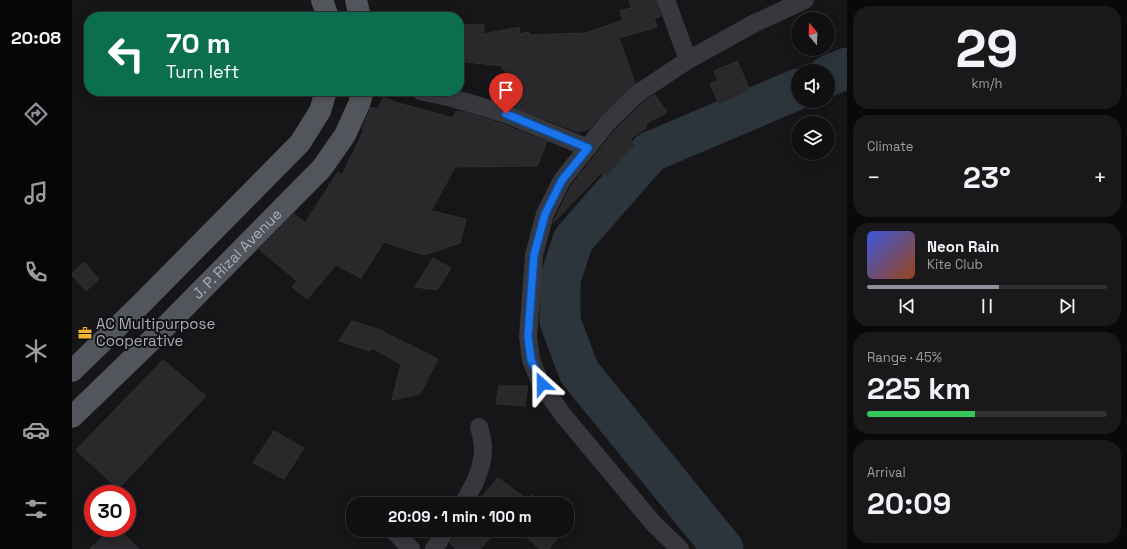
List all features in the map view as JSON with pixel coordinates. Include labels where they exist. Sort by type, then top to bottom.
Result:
[{"type":"main road","points":[[322,0],[326,12]]},
{"type":"main road","points":[[356,0],[359,12]]},
{"type":"main road","points":[[72,371],[141,304],[300,143],[320,110],[324,96]]},
{"type":"main road","name":"J. P. Rizal Avenue","points":[[72,417],[322,168],[345,135],[361,96]]},
{"type":"main road","points":[[141,304],[164,326]]},
{"type":"street","points":[[666,0],[688,60]]},
{"type":"street","points":[[680,549],[653,523],[563,415],[542,384],[531,360],[528,336],[534,255],[537,241],[545,214],[562,180],[608,122],[637,94],[688,60],[755,23],[805,0]]},
{"type":"street","points":[[443,96],[506,114],[588,148]]},
{"type":"street","points":[[467,497],[472,489],[482,464],[484,447],[479,427]]},
{"type":"street","points":[[400,537],[411,549]]},
{"type":"street","points":[[434,549],[442,537]]},
{"type":"building","points":[[629,0],[656,0],[661,16],[654,18],[657,27],[619,38],[635,83],[601,115],[589,129],[578,132],[499,101],[506,71],[502,69],[502,66],[464,62],[464,25],[484,24],[483,34],[519,27],[520,34],[529,32],[529,35],[586,33],[623,20],[620,11],[631,8]]},
{"type":"building","points":[[737,61],[750,90],[719,104],[710,84],[718,80],[714,71]]},
{"type":"building","points":[[655,95],[667,112],[647,123],[646,128],[630,139],[635,146],[620,159],[622,160],[606,177],[601,173],[553,223],[571,186],[616,129],[644,102]]},
{"type":"building","points":[[383,97],[398,103],[453,118],[456,111],[467,113],[502,124],[547,142],[537,166],[455,167],[431,211],[466,219],[460,243],[424,255],[384,242],[361,278],[336,265],[307,299],[292,287],[297,281],[259,249],[294,214],[305,223],[338,172],[342,175],[364,130],[362,129],[371,107],[378,110]]},
{"type":"building","points":[[433,258],[451,268],[437,290],[415,287]]},
{"type":"building","points":[[84,262],[99,279],[86,291],[72,275],[72,273]]},
{"type":"building","points":[[352,321],[384,331],[383,332],[438,359],[420,394],[392,400],[401,364],[372,348],[370,351],[339,341]]},
{"type":"building","points":[[163,360],[206,396],[122,485],[114,485],[76,450]]},
{"type":"building","points":[[499,386],[528,386],[525,406],[496,404]]},
{"type":"building","points":[[274,431],[304,448],[284,479],[253,463]]},
{"type":"building","points":[[498,478],[524,497],[481,497]]},
{"type":"building","points":[[102,537],[126,537],[139,549],[90,549]]},
{"type":"building","points":[[454,537],[491,537],[480,549],[456,549],[450,543]]},
{"type":"building","points":[[526,537],[558,537],[549,549],[540,549]]},
{"type":"waterway","points":[[835,73],[847,68]]},
{"type":"waterway","points":[[723,549],[579,372],[560,321],[560,280],[573,240],[650,152],[791,92]]},
{"type":"place","name":"AC Multipurpose Cooperative","points":[[85,333]]},
{"type":"route","points":[[506,114],[588,148],[562,180],[545,214],[534,255],[528,336],[531,360],[542,384]]}]
